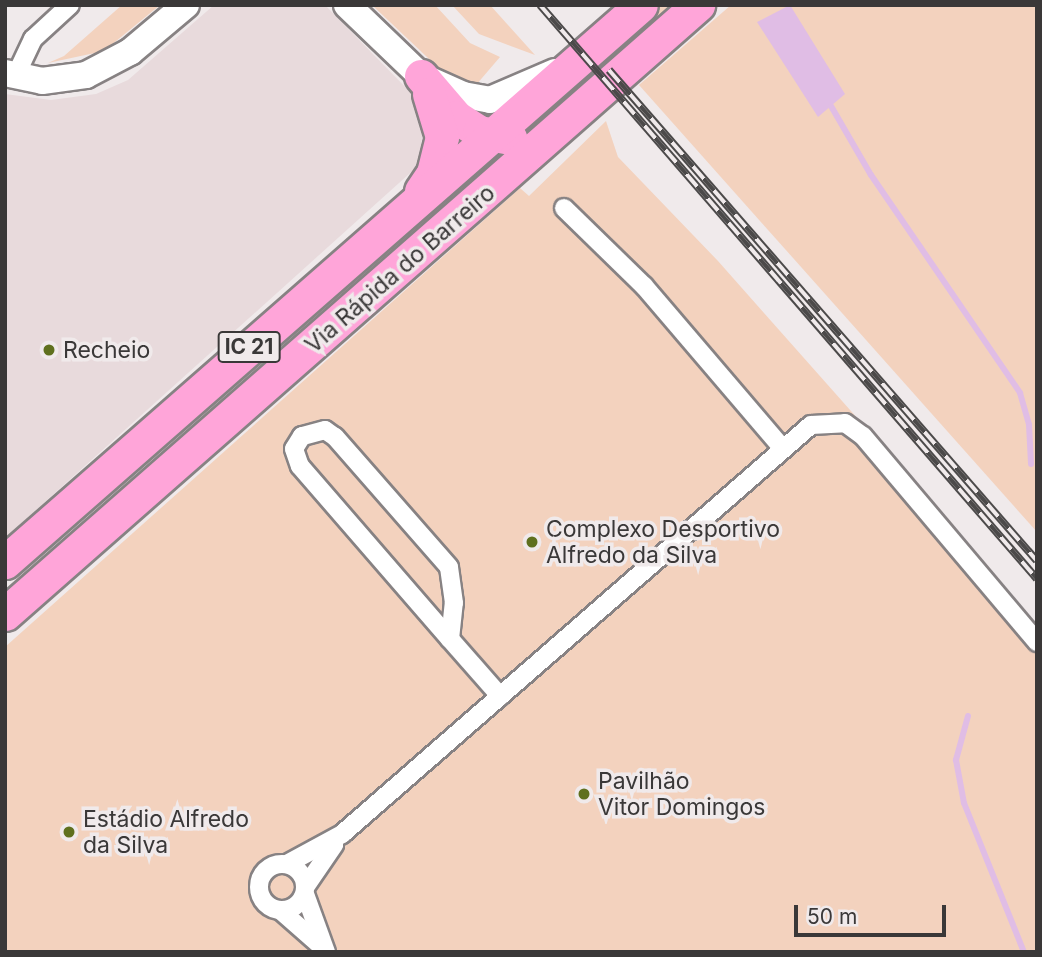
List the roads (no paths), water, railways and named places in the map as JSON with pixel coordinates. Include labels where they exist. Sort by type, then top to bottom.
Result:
[{"type":"highway","name":"Via Rápida do Barreiro","points":[[5,562],[641,5]]},
{"type":"highway","name":"Via Rápida do Barreiro","points":[[5,614],[560,131],[698,5]]},
{"type":"highway","points":[[421,76],[456,117],[479,132],[539,140],[560,131]]},
{"type":"highway","points":[[412,204],[433,173],[442,137],[421,76]]},
{"type":"street","points":[[70,5],[33,39],[10,75],[42,82],[86,75],[130,52],[186,5]]},
{"type":"street","points":[[347,5],[421,76],[483,100],[579,61]]},
{"type":"street","points":[[525,85],[617,5]]},
{"type":"street","points":[[564,208],[644,286],[783,449]]},
{"type":"street","points":[[324,949],[280,910],[265,903],[259,883],[267,869],[288,864],[342,834],[811,425],[825,421],[845,423],[863,436],[1037,642]]},
{"type":"street","points":[[450,639],[454,603],[449,567],[335,438],[325,430],[302,436],[294,449],[300,466],[450,639],[500,696]]},
{"type":"street","points":[[280,910],[295,907],[342,834]]},
{"type":"street","points":[[288,864],[300,871],[324,949]]},
{"type":"waterway","points":[[831,106],[871,175],[1020,393],[1029,425],[1031,464]]},
{"type":"waterway","points":[[968,716],[956,760],[964,803],[1024,952]]},
{"type":"railway","points":[[540,5],[1037,579]]},
{"type":"railway","points":[[609,70],[1037,561]]},
{"type":"place","name":"Recheio","points":[[49,350]]},
{"type":"place","name":"Complexo Desportivo Alfredo da Silva","points":[[532,542]]},
{"type":"place","name":"Pavilhão Vitor Domingos","points":[[584,794]]},
{"type":"place","name":"Estádio Alfredo da Silva","points":[[69,832]]}]
